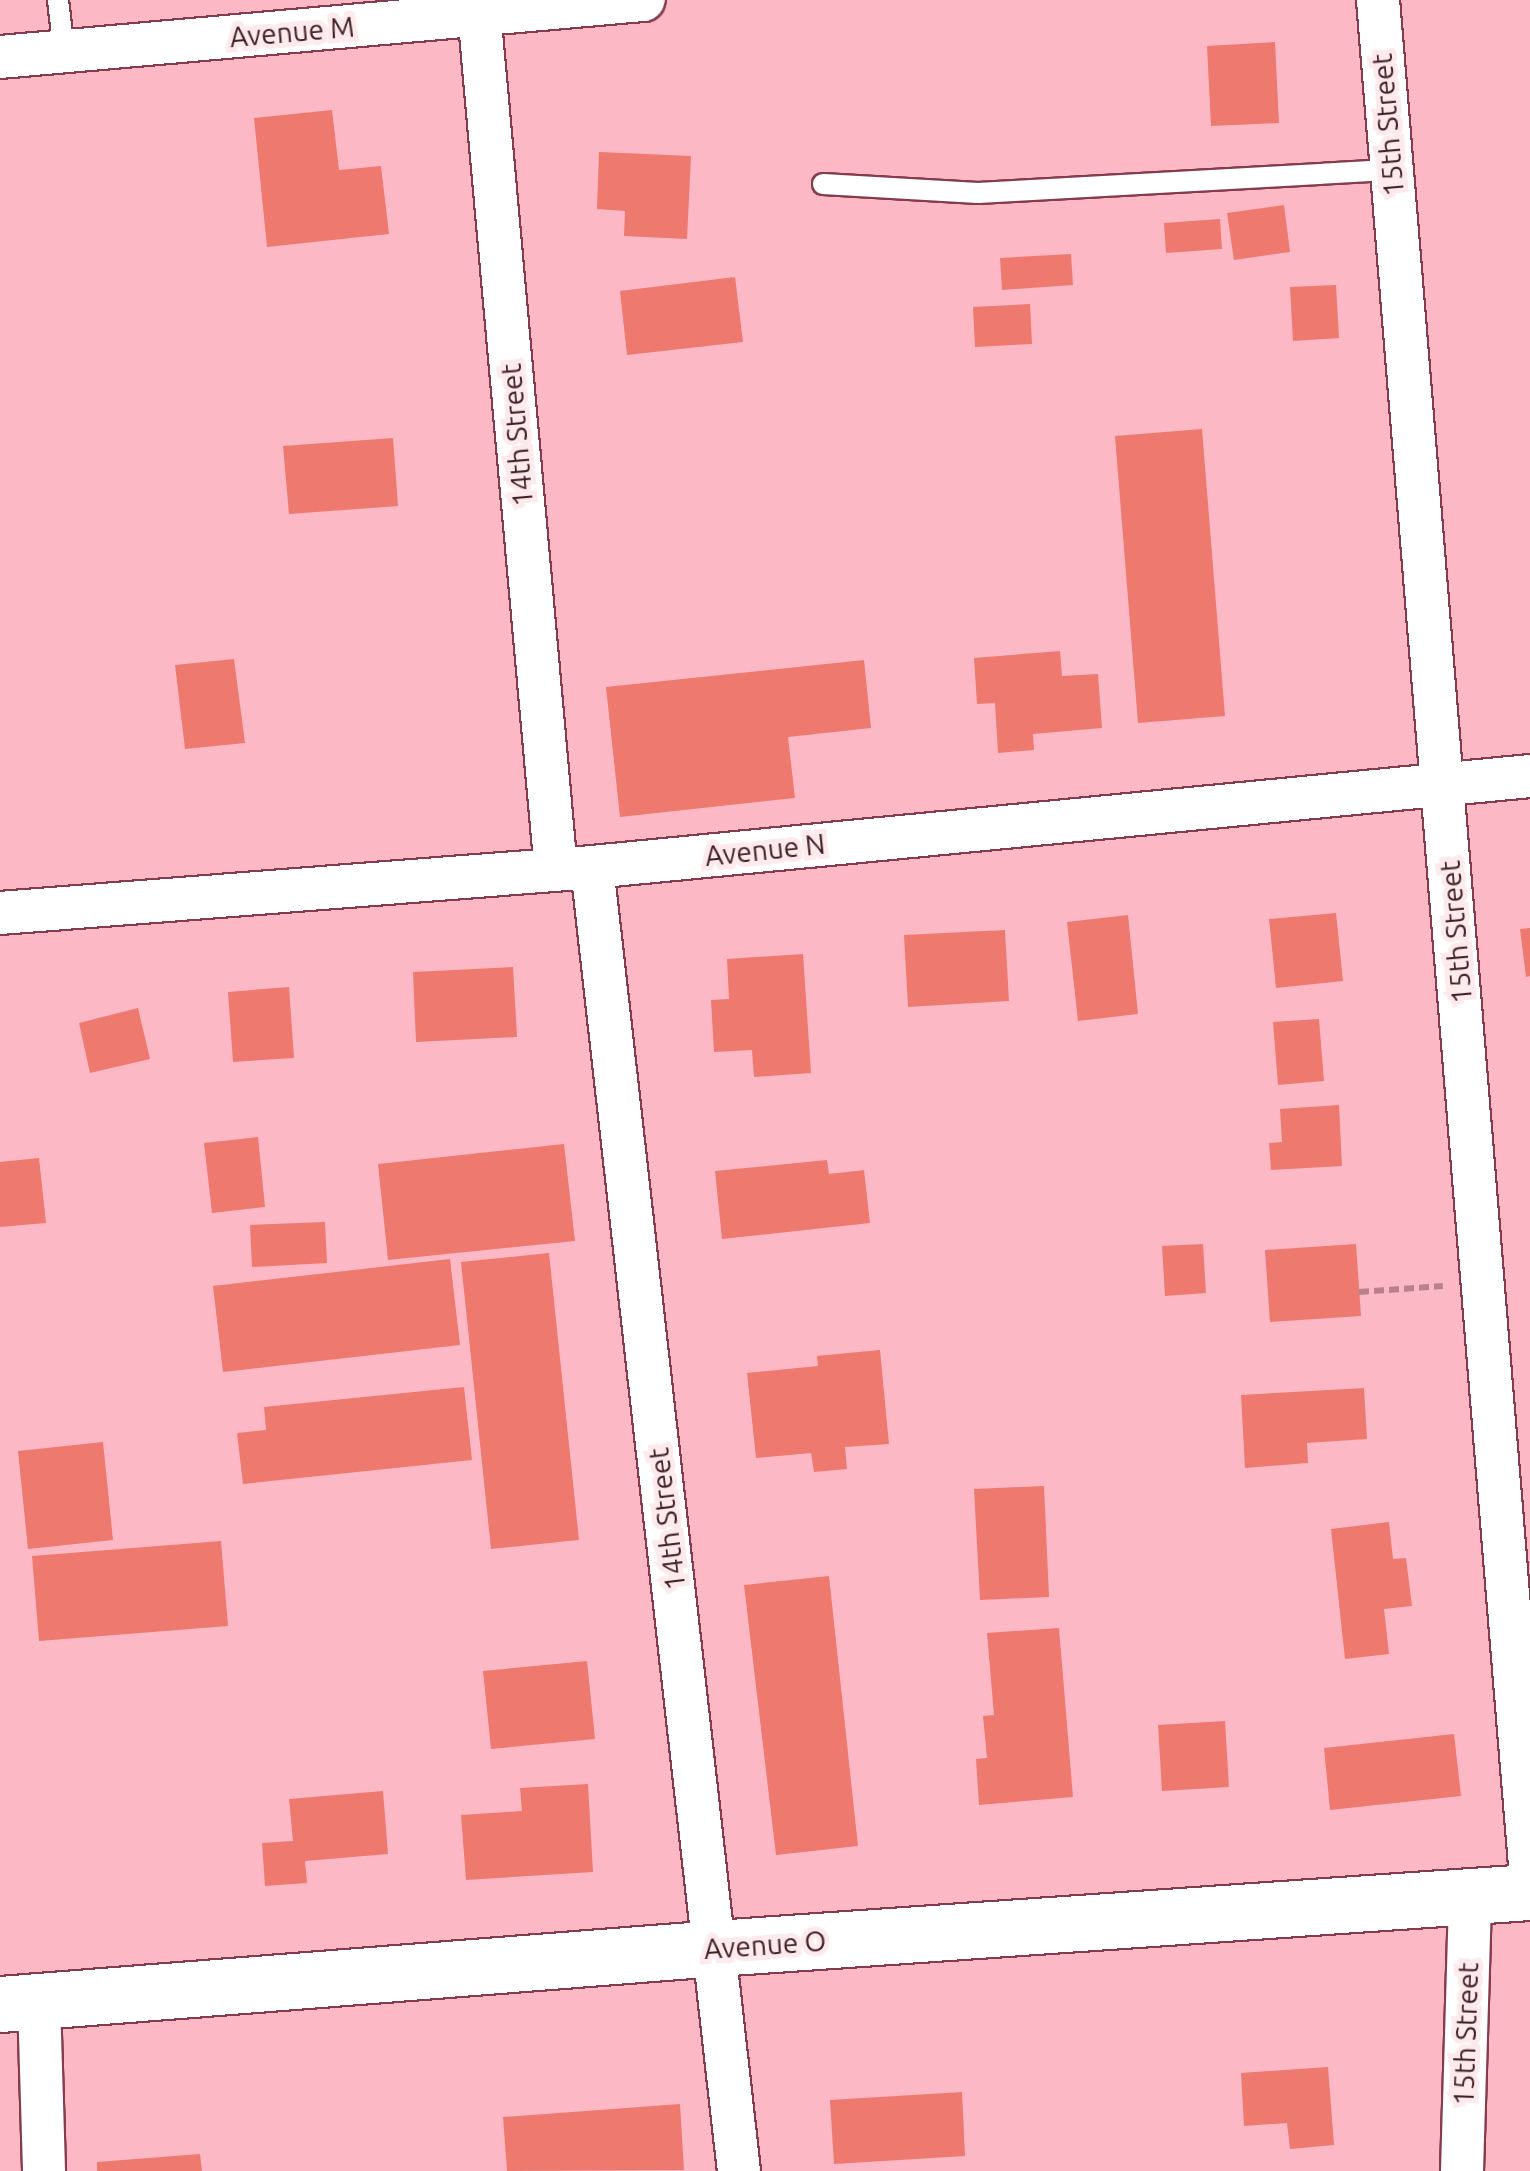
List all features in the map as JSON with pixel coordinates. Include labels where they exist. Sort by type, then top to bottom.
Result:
[{"type":"street","name":"Avenue M","points":[[0,57],[479,8],[643,0]]},
{"type":"street","name":"15th Street","points":[[1378,0],[1530,1864]]},
{"type":"street","name":"14th Street","points":[[479,8],[574,868],[716,1948],[739,2171]]},
{"type":"street","name":"Avenue N","points":[[0,913],[574,868],[1530,776]]},
{"type":"street","name":"Avenue O","points":[[20,2002],[716,1948],[1530,1892]]},
{"type":"street","name":"15th Street","points":[[1462,2171],[1470,1896]]},
{"type":"street","points":[[20,2002],[44,2171]]},
{"type":"lane","points":[[58,0],[64,51]]},
{"type":"lane","points":[[823,184],[978,192],[1392,170]]},
{"type":"path","points":[[1359,1292],[1484,1283]]},
{"type":"building","points":[[1275,42],[1279,123],[1211,126],[1207,46]]},
{"type":"building","points":[[332,110],[339,170],[381,166],[389,234],[267,247],[254,118]]},
{"type":"building","points":[[599,152],[691,156],[687,239],[624,236],[625,211],[597,209]]},
{"type":"building","points":[[1284,205],[1290,252],[1234,260],[1227,213]]},
{"type":"building","points":[[1220,219],[1222,249],[1166,253],[1164,223]]},
{"type":"building","points":[[1071,254],[1073,285],[1002,290],[1000,258]]},
{"type":"building","points":[[735,277],[743,342],[627,355],[620,291]]},
{"type":"building","points":[[1336,285],[1339,338],[1293,341],[1290,287]]},
{"type":"building","points":[[1030,304],[1032,344],[975,347],[973,307]]},
{"type":"building","points":[[1202,429],[1225,716],[1138,723],[1115,436]]},
{"type":"building","points":[[393,438],[398,506],[289,514],[283,446]]},
{"type":"building","points":[[1060,651],[1062,676],[1098,674],[1102,728],[1033,734],[1034,750],[998,753],[995,703],[977,704],[974,658]]},
{"type":"building","points":[[234,659],[245,743],[185,749],[175,665]]},
{"type":"building","points":[[864,660],[871,728],[788,737],[795,798],[620,817],[606,687]]},
{"type":"building","points":[[1336,913],[1343,981],[1276,988],[1269,919]]},
{"type":"building","points":[[1128,915],[1138,1014],[1078,1021],[1067,922]]},
{"type":"building","points":[[1530,928],[1530,976],[1526,977],[1520,929]]},
{"type":"building","points":[[1005,930],[1009,1001],[908,1007],[904,935]]},
{"type":"building","points":[[803,954],[811,1073],[754,1077],[752,1050],[714,1052],[711,1000],[729,999],[727,959]]},
{"type":"building","points":[[513,967],[517,1037],[416,1042],[413,972]]},
{"type":"building","points":[[289,987],[294,1058],[233,1062],[228,992]]},
{"type":"building","points":[[138,1008],[150,1059],[90,1073],[79,1023]]},
{"type":"building","points":[[1319,1019],[1324,1081],[1278,1085],[1273,1022]]},
{"type":"building","points":[[1339,1105],[1342,1166],[1271,1170],[1269,1143],[1282,1142],[1280,1109]]},
{"type":"building","points":[[258,1137],[265,1207],[212,1213],[204,1143]]},
{"type":"building","points":[[564,1144],[575,1241],[388,1260],[378,1164]]},
{"type":"building","points":[[39,1158],[46,1223],[0,1227],[0,1162]]},
{"type":"building","points":[[827,1160],[829,1174],[864,1170],[870,1223],[722,1239],[715,1171]]},
{"type":"building","points":[[325,1222],[327,1263],[252,1267],[250,1225]]},
{"type":"building","points":[[1203,1244],[1206,1293],[1165,1296],[1162,1246]]},
{"type":"building","points":[[1356,1244],[1361,1316],[1270,1322],[1265,1250]]},
{"type":"building","points":[[549,1253],[579,1540],[491,1549],[461,1262]]},
{"type":"building","points":[[450,1259],[460,1345],[223,1372],[213,1286]]},
{"type":"building","points":[[880,1350],[889,1444],[845,1447],[847,1469],[814,1472],[811,1453],[756,1458],[747,1373],[818,1366],[817,1356]]},
{"type":"building","points":[[464,1387],[472,1460],[243,1484],[237,1433],[266,1430],[264,1407]]},
{"type":"building","points":[[1364,1388],[1367,1439],[1307,1443],[1308,1463],[1245,1468],[1241,1395]]},
{"type":"building","points":[[103,1442],[113,1540],[28,1549],[18,1451]]},
{"type":"building","points":[[1044,1486],[1049,1597],[980,1600],[974,1489]]},
{"type":"building","points":[[1389,1522],[1393,1559],[1406,1558],[1412,1606],[1384,1609],[1389,1654],[1345,1659],[1331,1529]]},
{"type":"building","points":[[221,1541],[228,1626],[39,1641],[32,1556]]},
{"type":"building","points":[[829,1576],[858,1846],[776,1855],[744,1585]]},
{"type":"building","points":[[1059,1628],[1073,1797],[979,1805],[976,1759],[987,1758],[983,1716],[994,1715],[987,1633]]},
{"type":"building","points":[[587,1661],[595,1739],[491,1749],[483,1671]]},
{"type":"building","points":[[1225,1721],[1229,1787],[1162,1791],[1158,1725]]},
{"type":"building","points":[[1454,1734],[1461,1796],[1330,1810],[1324,1748]]},
{"type":"building","points":[[588,1784],[593,1872],[466,1880],[461,1815],[522,1811],[520,1788]]},
{"type":"building","points":[[383,1791],[388,1854],[305,1861],[307,1883],[265,1886],[262,1843],[293,1841],[289,1799]]},
{"type":"building","points":[[1328,2067],[1334,2145],[1290,2149],[1287,2123],[1244,2126],[1241,2073]]},
{"type":"building","points":[[962,2092],[965,2156],[834,2164],[830,2100]]},
{"type":"building","points":[[680,2104],[684,2170],[507,2171],[503,2117]]},
{"type":"building","points":[[200,2154],[202,2171],[97,2171],[97,2162]]}]
